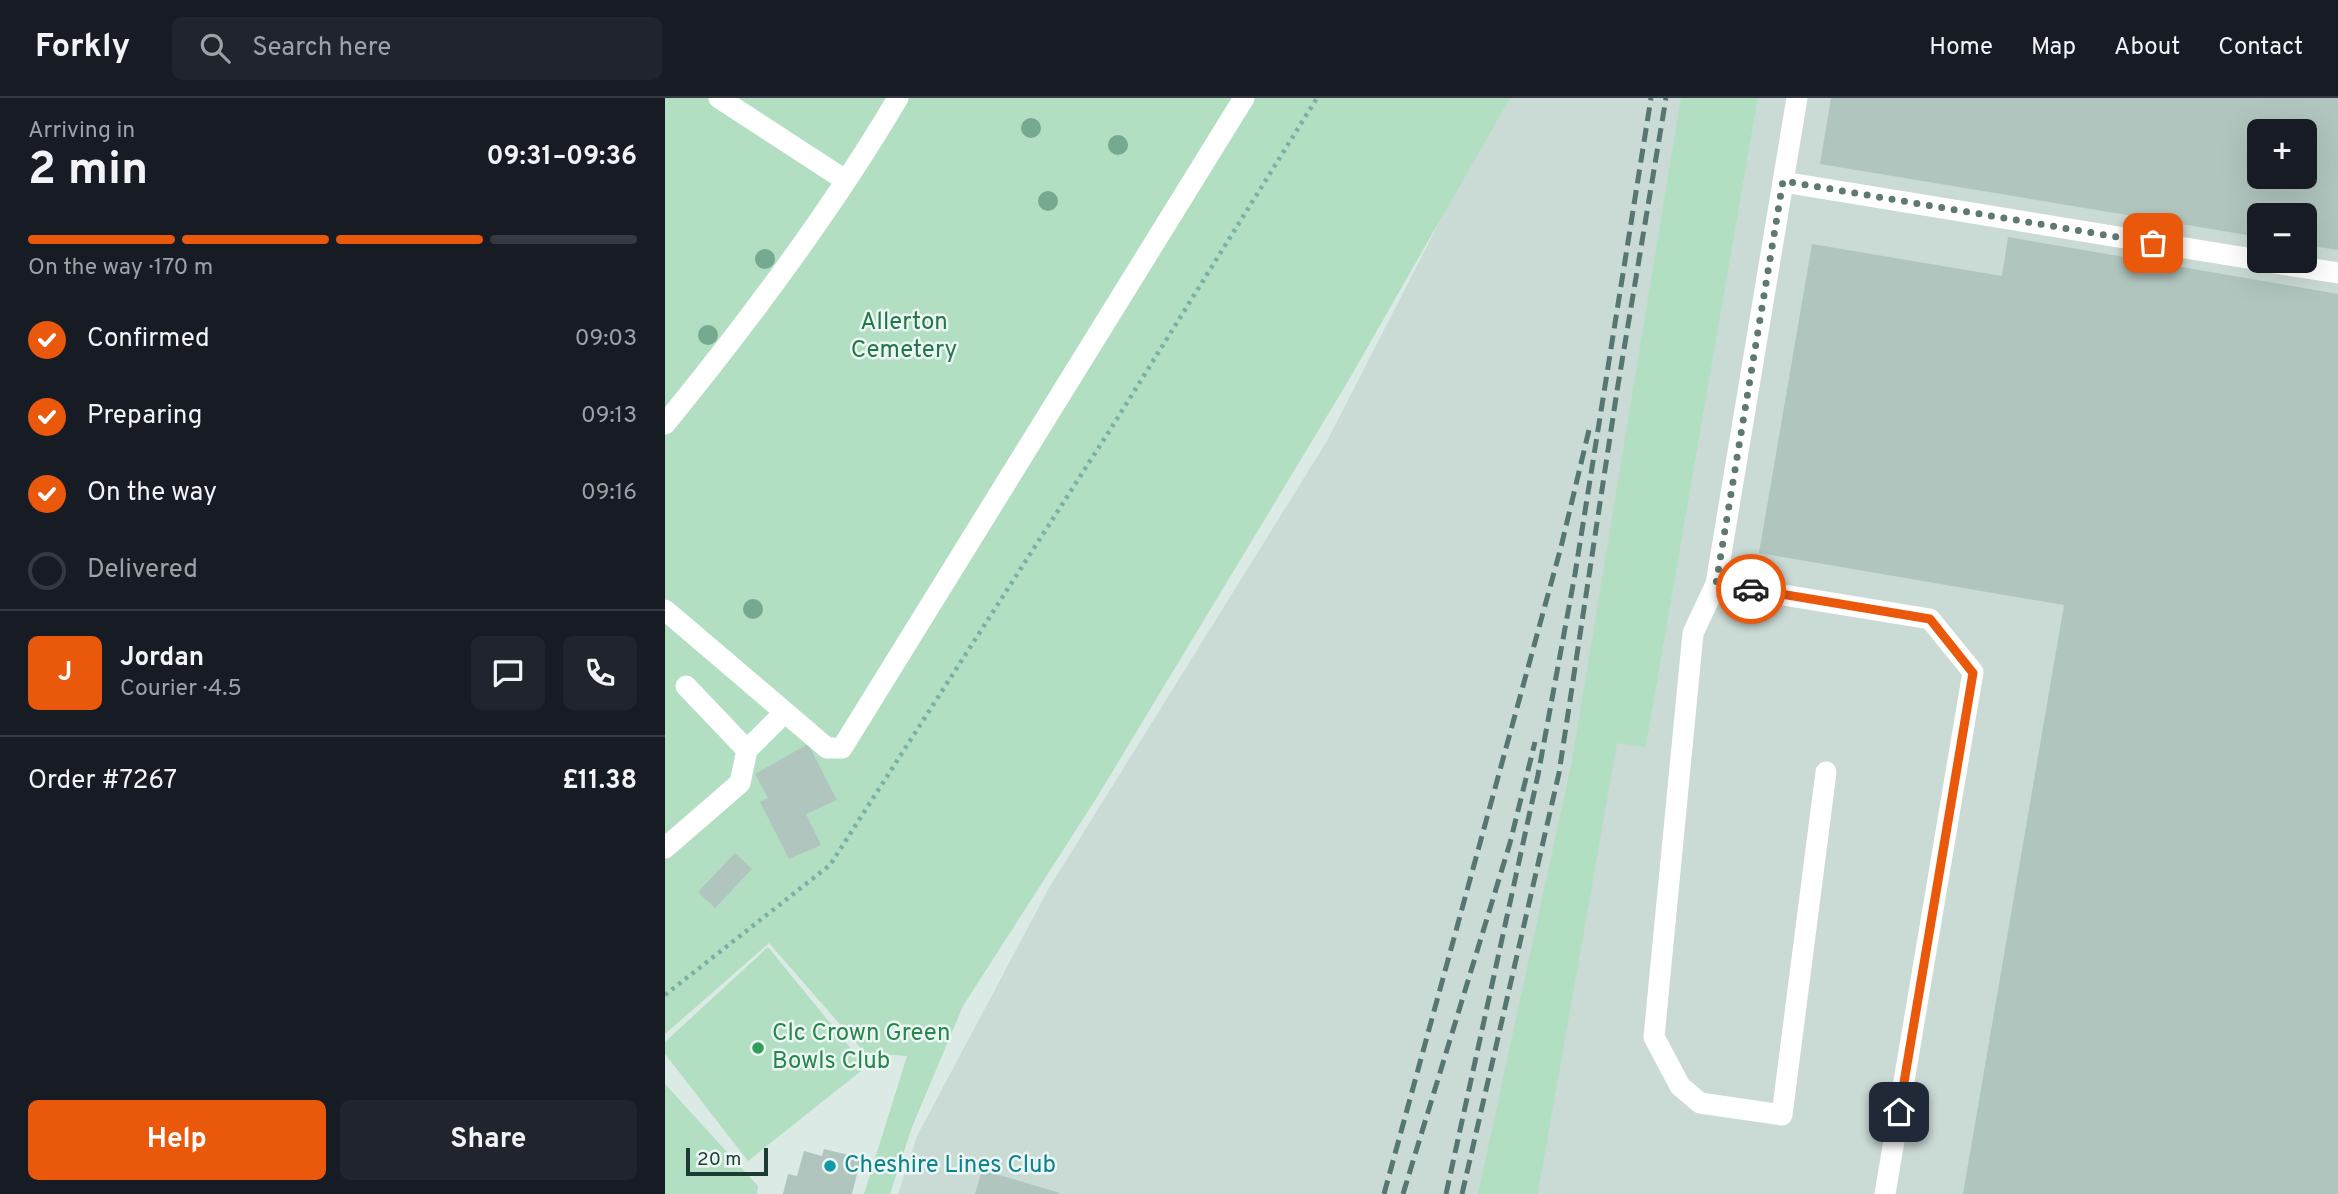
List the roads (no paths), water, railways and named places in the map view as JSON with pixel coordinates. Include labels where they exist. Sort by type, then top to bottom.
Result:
[{"type":"lane","points":[[719,98],[845,180]]},
{"type":"lane","points":[[665,424],[739,333],[898,98]]},
{"type":"lane","points":[[665,610],[827,748],[842,748],[1244,98]]},
{"type":"lane","points":[[1797,98],[1716,584],[1692,633],[1654,1037],[1680,1086],[1700,1103],[1782,1115],[1826,772]]},
{"type":"lane","points":[[1783,181],[2247,259]]},
{"type":"lane","points":[[2317,270],[2338,273]]},
{"type":"lane","points":[[1716,584],[1930,619],[1973,673],[1885,1194]]},
{"type":"lane","points":[[686,686],[747,750]]},
{"type":"lane","points":[[665,848],[740,783],[747,750],[785,712]]},
{"type":"railway","points":[[1446,1194],[1538,775],[1575,574],[1651,98]]},
{"type":"railway","points":[[1462,1194],[1559,773],[1617,391],[1666,98]]},
{"type":"railway","points":[[1384,1194],[1561,547],[1589,430]]},
{"type":"railway","points":[[1403,1194],[1510,843],[1535,742]]},
{"type":"place","name":"Clc Crown Green Bowls Club","points":[[758,1048]]},
{"type":"place","name":"Cheshire Lines Club","points":[[830,1166]]},
{"type":"park label","name":"Allerton Cemetery","points":[[904,337]]}]
